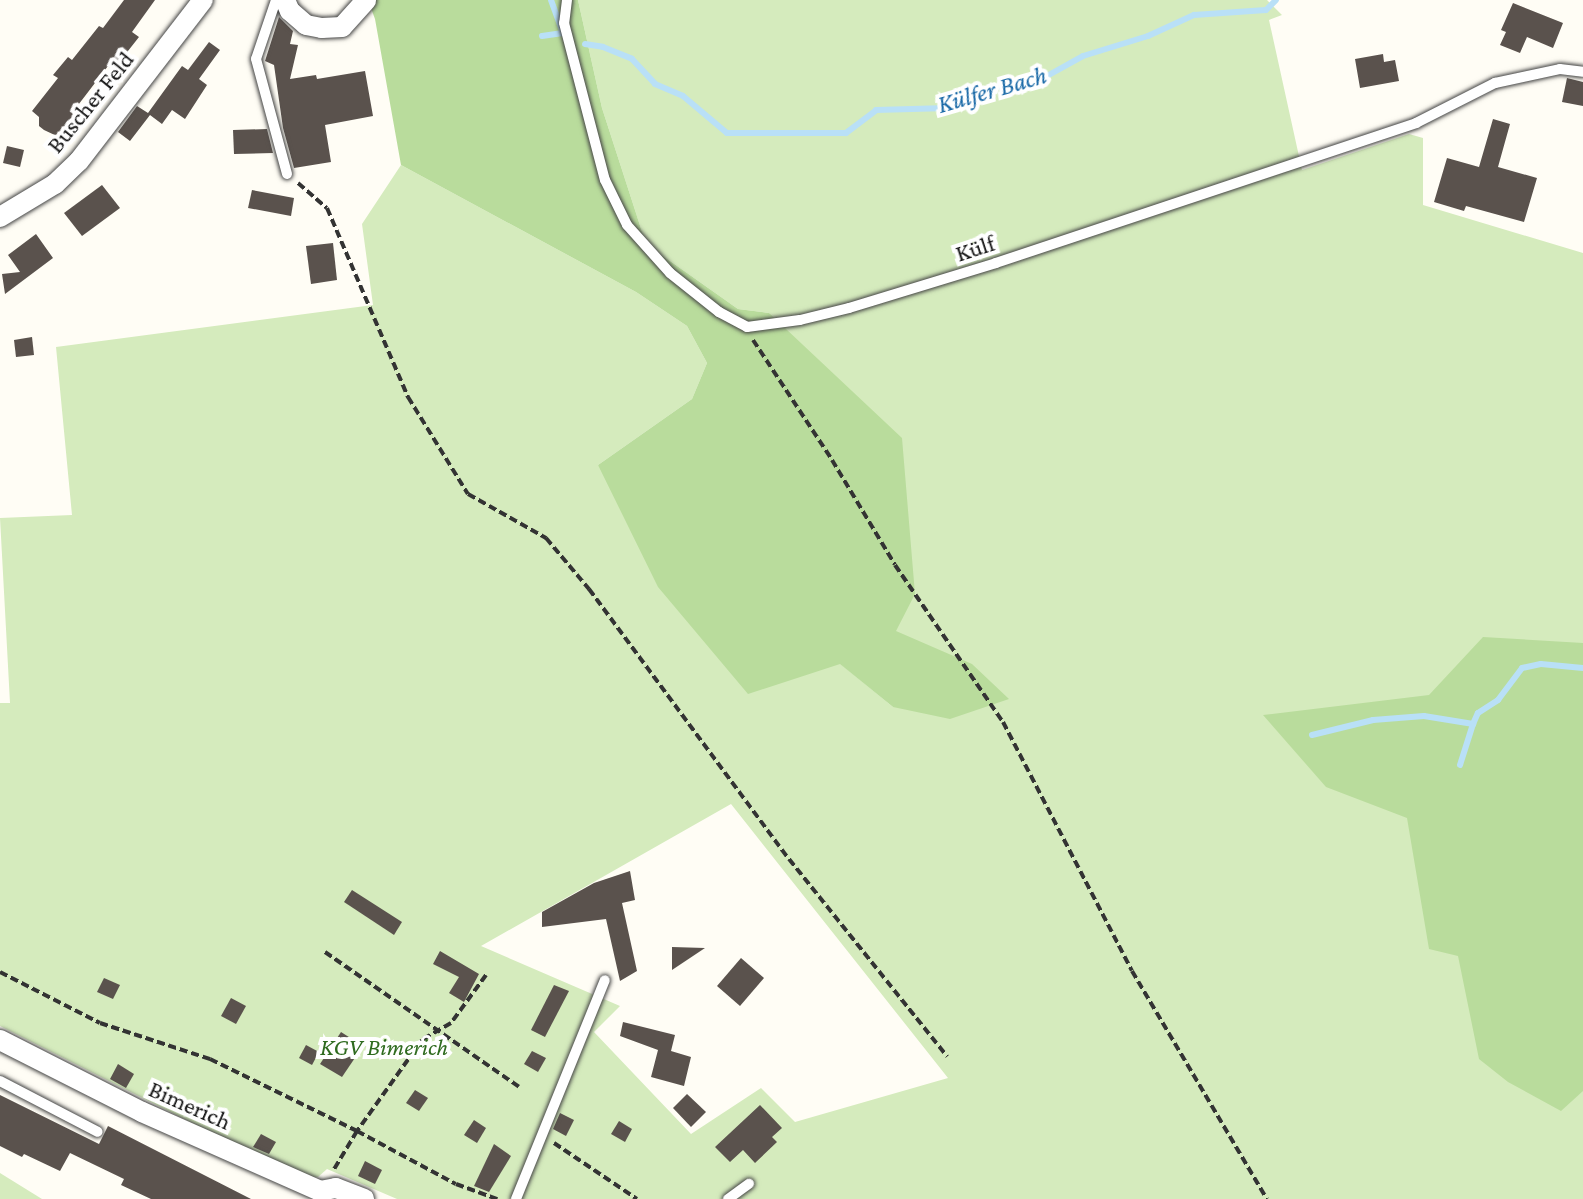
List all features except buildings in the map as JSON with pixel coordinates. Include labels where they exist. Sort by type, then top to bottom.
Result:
[{"type":"street","name":"Buscher Feld","points":[[0,217],[55,184],[79,161],[203,0]]},
{"type":"street","points":[[285,0],[290,11],[306,25],[322,28],[342,27],[366,0]]},
{"type":"street","name":"Bimerich","points":[[0,1040],[142,1112],[306,1185],[320,1191],[336,1188],[364,1199]]},
{"type":"lane","points":[[276,0],[256,59],[287,174]]},
{"type":"lane","points":[[567,0],[564,23],[605,180],[627,225],[670,273],[719,312],[747,327]]},
{"type":"lane","name":"Külf","points":[[747,327],[800,320],[996,263],[1416,123],[1495,83],[1560,69],[1583,72]]},
{"type":"lane","points":[[516,1199],[605,980]]},
{"type":"lane","points":[[0,1081],[98,1132]]},
{"type":"lane","points":[[728,1199],[749,1184]]},
{"type":"path","points":[[287,174],[327,208],[408,397],[468,494],[546,538],[789,859],[947,1056]]},
{"type":"path","points":[[747,327],[757,352],[832,460],[895,565],[1003,722],[1132,971],[1267,1199]]},
{"type":"path","points":[[325,952],[519,1087]]},
{"type":"path","points":[[0,972],[100,1023],[210,1059],[357,1131],[456,1184],[497,1199]]},
{"type":"path","points":[[332,1172],[357,1131],[422,1040],[451,1023],[486,975]]},
{"type":"path","points":[[542,1135],[637,1199]]},
{"type":"green space","points":[[368,0],[578,0],[602,108],[646,244],[738,309],[769,313],[902,438],[915,594],[896,631],[972,664],[1009,699],[950,719],[893,707],[840,664],[748,694],[658,587],[598,465],[692,399],[707,363],[687,326],[636,292],[401,165],[375,19]]},
{"type":"green space","name":"KGV Bimerich","points":[[578,0],[1267,0],[1282,15],[1269,20],[1302,170],[1409,134],[1423,138],[1423,205],[1583,253],[1583,1199],[397,1199],[327,1169],[318,1177],[299,1177],[0,1026],[0,703],[10,703],[0,518],[72,515],[56,347],[373,305],[362,224],[401,165],[636,292],[687,326],[707,363],[692,399],[598,465],[893,707],[896,631],[769,313],[738,309],[646,244],[602,108]],"holes":[[[731,804],[948,1078],[795,1122],[761,1088],[691,1134],[594,1032],[620,1006],[481,946]]]},
{"type":"green space","points":[[1483,637],[1583,643],[1583,1091],[1561,1111],[1508,1082],[1479,1059],[1458,956],[1429,949],[1407,818],[1326,787],[1263,715],[1429,695]]},
{"type":"green space","points":[[0,1173],[42,1199],[0,1199]]},
{"type":"waterway","name":"Külfer Bach","points":[[542,36],[563,33],[551,0]]},
{"type":"waterway","name":"Külfer Bach","points":[[585,44],[603,47],[632,59],[655,84],[683,96],[727,133],[846,133],[876,110],[948,108],[973,92],[1047,76],[1083,56],[1148,36],[1194,15],[1266,10],[1276,0]]},
{"type":"waterway","points":[[1312,735],[1373,720],[1424,716],[1473,724],[1478,713],[1498,700],[1522,668],[1541,664],[1583,668]]},
{"type":"waterway","points":[[1460,765],[1473,724]]}]
